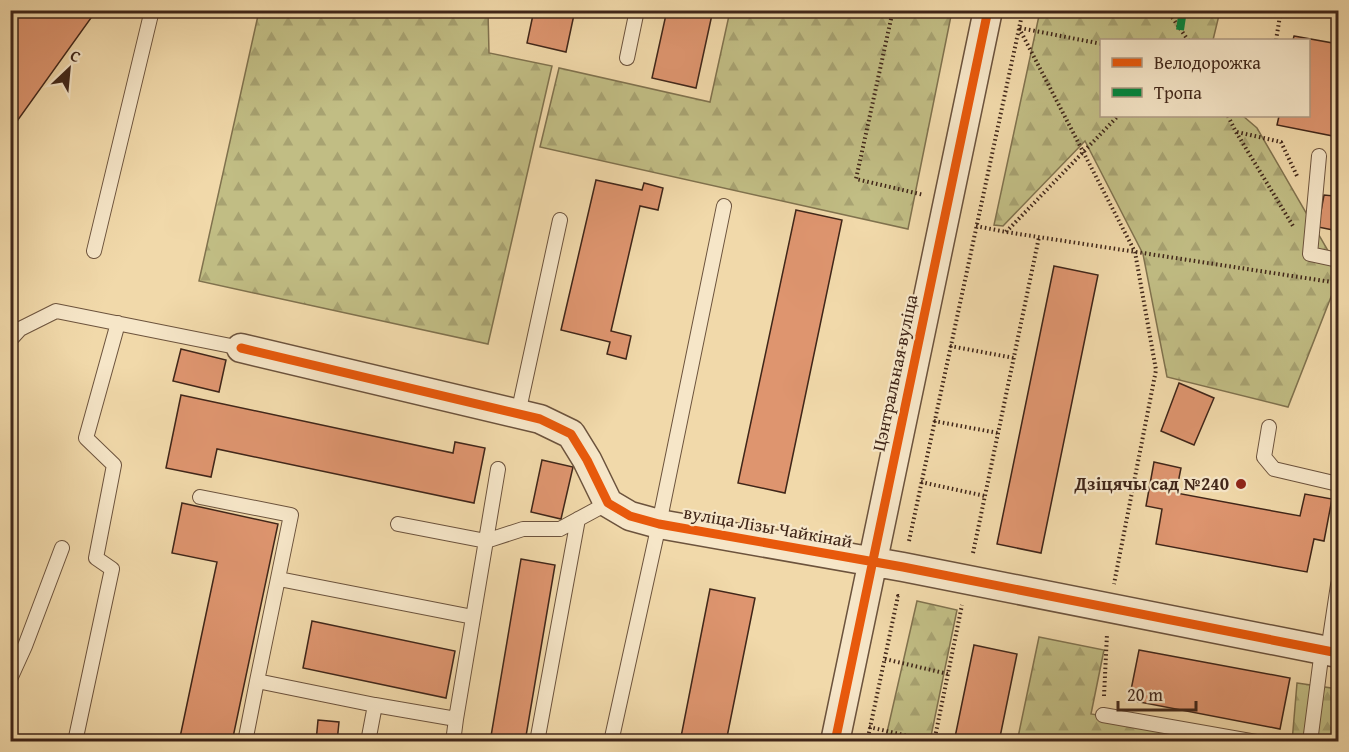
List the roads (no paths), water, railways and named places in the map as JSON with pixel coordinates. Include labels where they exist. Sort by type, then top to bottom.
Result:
[{"type":"street","name":"Цэнтральная вуліца","points":[[835,741],[988,10]]},
{"type":"street","points":[[241,348],[540,419],[571,434],[609,503]]},
{"type":"street","name":"вуліца Лізы Чайкінай","points":[[609,503],[630,516],[659,524],[873,562],[1329,652]]},
{"type":"lane","points":[[94,251],[152,10]]},
{"type":"lane","points":[[627,58],[637,10]]},
{"type":"lane","points":[[1319,156],[1310,254],[1338,260]]},
{"type":"lane","points":[[610,741],[659,524],[724,206]]},
{"type":"lane","points":[[518,414],[560,220]]},
{"type":"lane","points":[[10,340],[20,329],[56,311],[241,348]]},
{"type":"lane","points":[[75,741],[112,569],[96,558],[114,465],[86,438],[118,323]]},
{"type":"lane","points":[[1269,427],[1264,457],[1274,469],[1338,484]]},
{"type":"lane","points":[[453,741],[498,469]]},
{"type":"lane","points":[[200,497],[291,515],[245,741]]},
{"type":"lane","points":[[398,524],[486,541],[523,529],[560,529],[609,503]]},
{"type":"lane","points":[[537,741],[578,519]]},
{"type":"lane","points":[[10,679],[62,548]]},
{"type":"lane","points":[[279,579],[473,617]]},
{"type":"lane","points":[[1310,741],[1329,652],[1338,585]]},
{"type":"lane","points":[[257,681],[456,719]]},
{"type":"lane","points":[[368,741],[375,705]]},
{"type":"lane","points":[[1103,715],[1256,741]]},
{"type":"place","name":"Дзіцячы сад №240","points":[[1241,484]]}]
